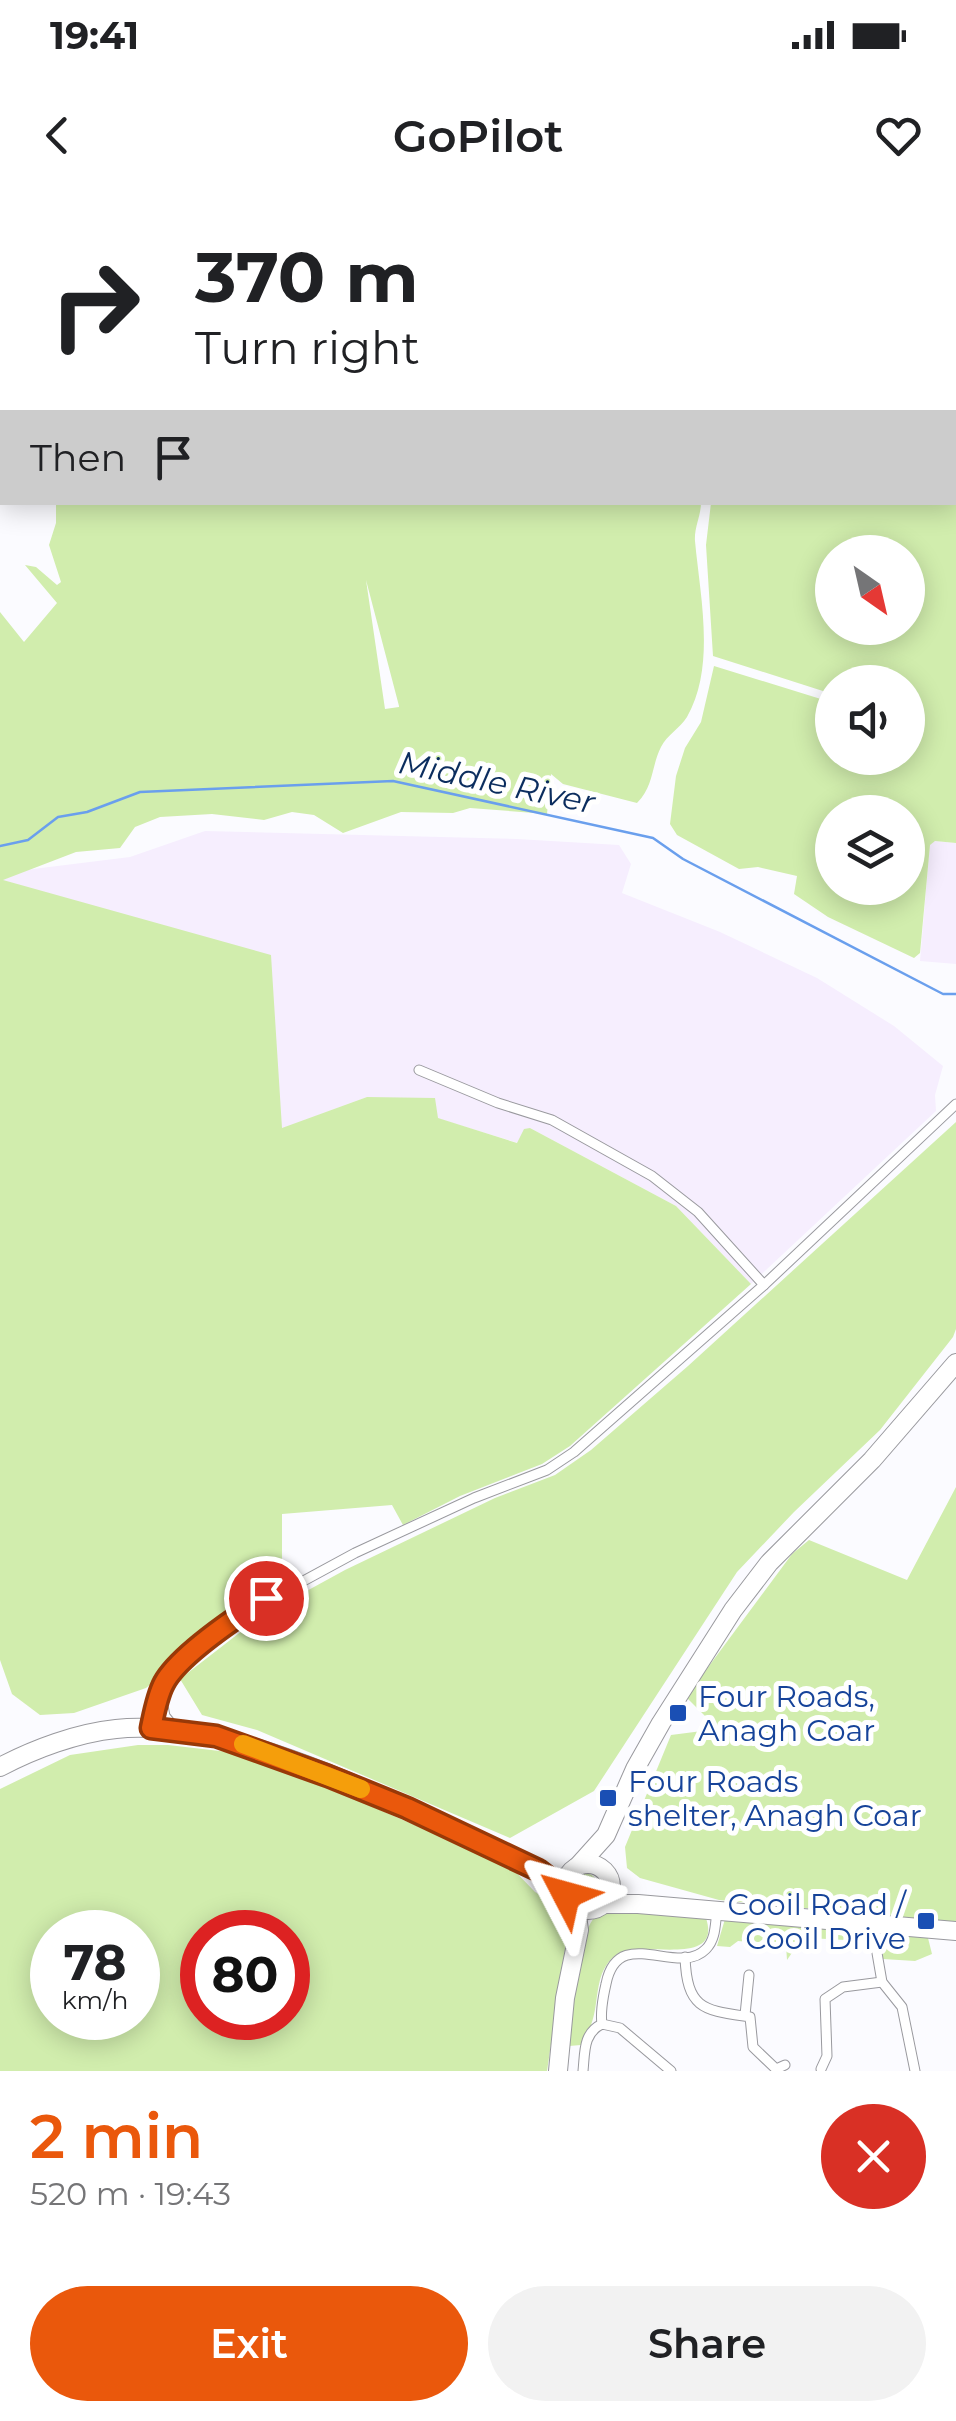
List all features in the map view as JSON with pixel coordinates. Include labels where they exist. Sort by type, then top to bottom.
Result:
[{"type":"highway","points":[[564,1890],[566,1878],[606,1835],[635,1769],[733,1610],[769,1563],[872,1460],[956,1363]]},
{"type":"highway","points":[[0,1767],[74,1738],[116,1729],[179,1732],[251,1746],[407,1808],[538,1870],[592,1907],[638,1904],[956,1931]]},
{"type":"highway","points":[[558,2071],[565,1998],[579,1930],[610,1881],[606,1835]]},
{"type":"highway","points":[[538,1870],[594,1864],[638,1904]]},
{"type":"street","points":[[420,1070],[498,1104],[552,1120],[652,1176],[698,1212],[764,1285]]},
{"type":"street","points":[[151,1728],[160,1693],[173,1671],[237,1616],[354,1552],[547,1470],[574,1452],[764,1285],[956,1104]]},
{"type":"street","points":[[160,1693],[168,1722],[179,1732]]},
{"type":"street","points":[[602,2024],[607,1979],[616,1963],[639,1953],[685,1958],[700,1953],[711,1942],[717,1911]]},
{"type":"street","points":[[872,1924],[882,1982],[902,2006],[915,2071]]},
{"type":"street","points":[[685,1958],[686,1985],[697,2001],[716,2012],[753,2020],[753,2047],[776,2069],[785,2065]]},
{"type":"street","points":[[745,2016],[749,1976]]},
{"type":"street","points":[[821,2069],[826,2056],[826,1999],[843,1986],[882,1982]]},
{"type":"street","points":[[582,2071],[586,2042],[592,2030],[602,2024],[620,2028],[671,2071]]},
{"type":"shaded area","points":[[205,831],[619,845],[631,864],[622,893],[720,932],[817,978],[894,1026],[943,1066],[935,1095],[936,1111],[751,1284],[676,1206],[530,1128],[518,1143],[367,1097],[281,1129],[2,880],[25,870],[130,857]]},
{"type":"shaded area","points":[[956,843],[956,964],[920,961],[930,844]]},
{"type":"green space","points":[[56,505],[701,505],[695,536],[704,631],[701,676],[687,717],[661,747],[647,790],[637,803],[563,784],[551,774],[547,814],[470,808],[453,813],[401,812],[343,833],[314,815],[292,812],[264,820],[212,814],[160,817],[135,827],[120,848],[76,852],[3,880],[271,955],[282,1128],[367,1097],[435,1098],[438,1118],[517,1143],[524,1129],[530,1128],[676,1206],[751,1284],[570,1446],[542,1464],[460,1496],[403,1525],[392,1505],[282,1514],[282,1568],[275,1583],[146,1688],[74,1713],[40,1715],[12,1694],[0,1660],[0,612],[24,642],[57,603],[25,565],[36,567],[57,585],[61,582],[49,545],[56,523]],"holes":[[[366,580],[399,707],[385,709]]]},
{"type":"green space","points":[[711,505],[956,505],[956,843],[935,841],[930,845],[925,899],[925,795],[815,795],[815,905],[924,905],[920,953],[914,958],[828,917],[794,894],[797,876],[758,867],[739,869],[677,835],[670,824],[676,776],[685,748],[701,722],[714,666],[815,697],[815,775],[925,775],[925,665],[815,665],[815,688],[713,656],[706,545]]},
{"type":"green space","points":[[956,1122],[953,1337],[880,1430],[737,1572],[594,1791],[510,1838],[257,1730],[202,1715],[180,1679],[261,1616],[345,1570],[495,1498],[555,1475],[591,1450]]},
{"type":"green space","points":[[956,1487],[956,1922],[719,1900],[640,1878],[627,1868],[625,1847],[671,1735],[702,1731],[732,1736],[718,1729],[686,1697],[792,1554],[809,1540],[907,1580]]},
{"type":"green space","points":[[138,1745],[237,1753],[510,1866],[535,1892],[554,1903],[563,1918],[566,1943],[547,2071],[0,2071],[0,1789],[70,1755]]},
{"type":"green space","points":[[585,1873],[594,1876],[594,1894],[585,1897],[576,1894],[573,1885],[576,1876]]},
{"type":"green space","points":[[619,1910],[706,1918],[708,1934],[702,1943],[691,1948],[642,1949],[616,1955],[604,1970],[590,2028],[581,2045],[569,2046],[576,1978],[589,1926],[596,1916]]},
{"type":"green space","points":[[725,1919],[865,1932],[869,1944],[863,1950],[863,1941],[809,1938],[798,1944],[787,1960],[786,1945],[738,1941],[730,1947],[717,1946]]},
{"type":"green space","points":[[881,1934],[928,1938],[932,1954],[915,1961],[883,1959]]},
{"type":"waterway","name":"Middle River","points":[[0,846],[28,840],[58,817],[87,812],[140,792],[393,781],[653,838],[683,859],[943,994],[956,994]]},
{"type":"slow traffic","points":[[243,1744],[361,1789]]},
{"type":"place","name":"Four Roads, Anagh Coar","points":[[678,1713]]},
{"type":"place","name":"Four Roads shelter, Anagh Coar","points":[[608,1798]]},
{"type":"place","name":"Cooil Road / Cooil Drive","points":[[926,1921]]},
{"type":"route","points":[[266,1598],[237,1616],[173,1671],[160,1693],[151,1728],[216,1736],[328,1776],[407,1808],[538,1870],[566,1895]]}]
